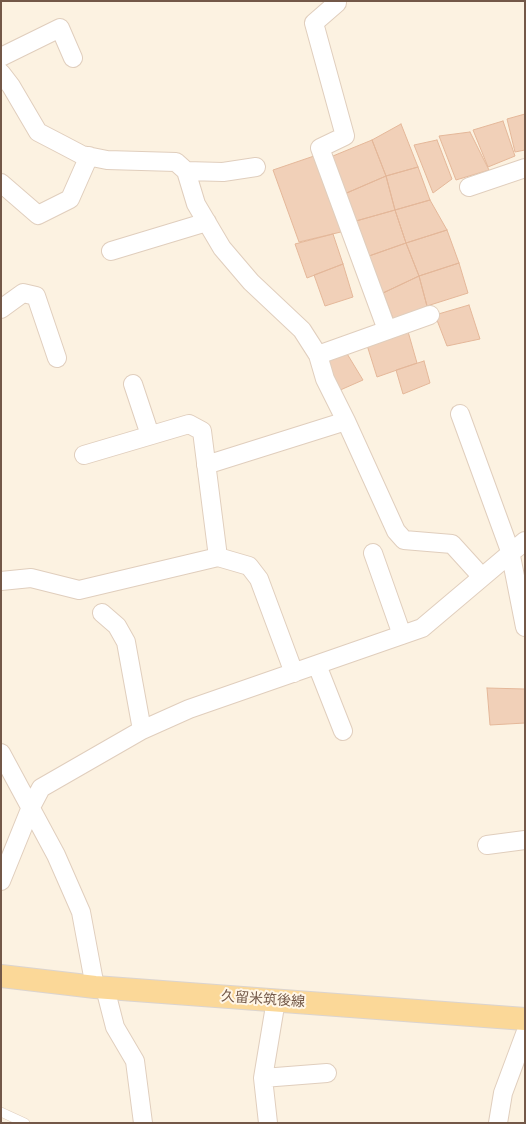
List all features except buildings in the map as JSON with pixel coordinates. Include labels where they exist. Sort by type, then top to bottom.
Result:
[{"type":"main road","name":"久留米筑後線","points":[[1,976],[100,988],[525,1019]]},
{"type":"street","points":[[335,1],[337,4],[314,23],[345,136],[320,148],[387,330]]},
{"type":"street","points":[[1,57],[60,28],[73,58]]},
{"type":"street","points":[[1,73],[38,132],[76,152],[89,156],[107,160],[176,162],[186,171],[196,204],[222,248],[251,282],[302,330],[318,355],[325,379],[346,421],[396,531],[404,540],[452,544],[482,577]]},
{"type":"street","points":[[1,183],[38,215],[70,199],[89,156]]},
{"type":"street","points":[[186,171],[223,172],[256,167]]},
{"type":"street","points":[[469,187],[525,168]]},
{"type":"street","points":[[111,251],[207,222]]},
{"type":"street","points":[[1,310],[23,293],[36,296],[57,358]]},
{"type":"street","points":[[318,355],[430,315]]},
{"type":"street","points":[[133,384],[150,435]]},
{"type":"street","points":[[460,414],[510,553],[525,627]]},
{"type":"street","points":[[206,465],[346,421]]},
{"type":"street","points":[[84,455],[189,424],[202,431],[218,557]]},
{"type":"street","points":[[1,881],[31,807],[41,788],[142,730],[189,709],[422,628],[525,541]]},
{"type":"street","points":[[373,553],[402,635]]},
{"type":"street","points":[[1,581],[31,578],[79,590],[218,557],[248,566],[259,578],[294,673]]},
{"type":"street","points":[[102,613],[117,626],[126,642],[142,730]]},
{"type":"street","points":[[317,665],[343,731]]},
{"type":"street","points":[[1,753],[56,855],[81,912],[100,988],[115,1027],[135,1061],[143,1123]]},
{"type":"street","points":[[487,845],[525,840]]},
{"type":"street","points":[[268,1123],[263,1078],[276,1000]]},
{"type":"street","points":[[498,1123],[503,1093],[525,1034]]},
{"type":"street","points":[[263,1078],[327,1073]]},
{"type":"lane","points":[[1,1112],[25,1123]]}]
